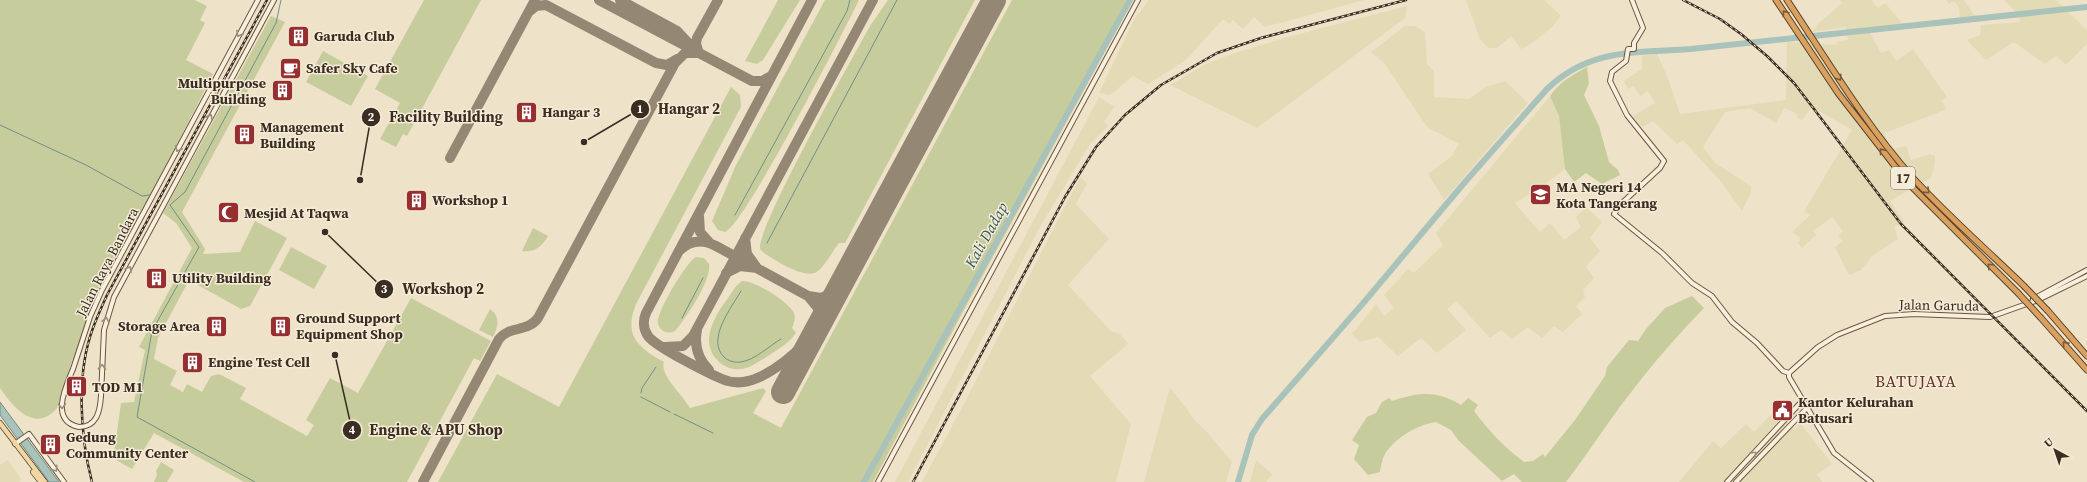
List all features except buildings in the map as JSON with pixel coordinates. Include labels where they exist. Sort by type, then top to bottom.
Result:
[{"type":"highway","name":"17","points":[[1776,0],[1868,134],[1908,183],[2018,293],[2087,370]]},
{"type":"highway","name":"17","points":[[1787,0],[1874,129],[1914,178],[2024,286],[2087,356]]},
{"type":"main road","points":[[0,423],[17,442],[45,482]]},
{"type":"main road","points":[[0,428],[41,482]]},
{"type":"street","name":"Jalan Raya Bandara","points":[[258,0],[102,290],[90,317],[63,396],[62,408],[67,421],[73,426],[82,427],[93,422],[100,411],[103,338],[106,317],[116,292],[274,0]]},
{"type":"street","points":[[878,482],[1138,0]]},
{"type":"street","points":[[1632,0],[1643,28],[1634,43],[1634,49],[1628,50],[1626,61],[1610,75],[1610,81],[1630,119],[1664,161],[1660,168],[1622,203],[1614,214],[1662,253],[1692,283],[1712,296],[1727,317],[1757,343],[1783,371],[1789,373],[1789,377],[1834,452],[1871,482]]},
{"type":"street","name":"Jalan Garuda","points":[[2031,301],[2036,296],[2087,270]]},
{"type":"street","name":"Jalan Garuda","points":[[1789,373],[1818,347],[1836,335],[1885,316],[1914,314],[1990,317],[2031,301],[2038,300],[2087,276]]},
{"type":"street","points":[[2066,281],[2068,286]]},
{"type":"street","points":[[1727,482],[1803,400]]},
{"type":"street","points":[[1736,482],[1807,408]]},
{"type":"street","points":[[17,442],[28,435],[64,482]]},
{"type":"shaded area","points":[[1149,0],[1364,0],[1265,27],[1254,17],[1243,29],[1233,20],[1229,24],[1223,19],[1186,60],[1148,84],[1133,76],[1110,95],[1099,93],[1134,20]]},
{"type":"shaded area","points":[[1466,0],[1544,0],[1561,16],[1552,27],[1531,44],[1521,49],[1511,36],[1497,48],[1488,48],[1480,39]]},
{"type":"shaded area","points":[[1840,0],[1871,0],[1878,8],[1885,3],[1906,28],[1869,31],[1881,53],[1889,50],[1896,61],[1913,49],[1947,97],[1941,101],[1947,109],[1885,133],[1889,150],[1906,146],[1911,160],[1931,154],[1935,156],[1935,164],[1931,178],[1890,201],[1905,223],[1894,226],[1898,239],[1872,256],[1861,270],[1849,275],[1835,247],[1843,241],[1838,236],[1843,231],[1832,217],[1813,231],[1816,235],[1802,248],[1798,243],[1801,238],[1792,232],[1810,215],[1804,212],[1852,130],[1812,107],[1802,120],[1797,118],[1798,114],[1784,108],[1776,123],[1750,108],[1725,112],[1703,147],[1715,163],[1751,186],[1751,193],[1742,211],[1723,184],[1683,140],[1677,144],[1653,121],[1642,127],[1633,116],[1655,103],[1648,91],[1640,96],[1634,86],[1628,89],[1624,81],[1642,69],[1642,56],[1657,54],[1667,76],[1680,114],[1786,100],[1787,42],[1836,45],[1837,42],[1848,40],[1846,27],[1812,32],[1819,23],[1842,3]]},
{"type":"shaded area","points":[[1946,0],[1964,0],[1976,18],[1960,19],[1959,7],[1954,1],[1949,4]]},
{"type":"shaded area","points":[[2004,0],[2056,0],[2087,30],[2087,44],[2066,65],[2056,56],[2045,64],[2014,42],[1986,60],[1967,40],[1980,35],[1981,25],[2021,22],[2017,13]]},
{"type":"shaded area","points":[[1407,6],[1405,18],[1257,128],[1170,85],[1204,65],[1229,55],[1284,38]]},
{"type":"shaded area","points":[[1405,26],[1416,26],[1425,32],[1427,64],[1434,71],[1434,97],[1469,99],[1486,87],[1505,81],[1528,103],[1444,200],[1428,174],[1452,156],[1459,144],[1427,127],[1385,64],[1371,52]]},
{"type":"shaded area","points":[[1550,96],[1559,116],[1565,169],[1537,190],[1515,203],[1540,232],[1550,223],[1564,240],[1581,227],[1576,217],[1586,207],[1602,222],[1590,238],[1600,251],[1586,266],[1594,278],[1583,290],[1585,297],[1576,306],[1582,314],[1563,332],[1554,326],[1542,338],[1528,327],[1512,339],[1501,330],[1490,338],[1456,301],[1447,309],[1466,330],[1437,353],[1421,338],[1398,356],[1378,337],[1360,342],[1352,334],[1376,304],[1384,316],[1394,308],[1384,295],[1408,269],[1414,273],[1443,245],[1436,233]]},
{"type":"shaded area","points":[[1099,97],[1115,107],[1104,121],[1108,126],[1090,144],[1040,227],[908,482],[895,482]]},
{"type":"shaded area","points":[[1080,177],[1087,183],[1076,204],[1109,239],[1068,285],[1111,331],[1120,334],[1128,344],[1090,376],[1131,424],[1116,482],[922,482],[966,400]]},
{"type":"shaded area","points":[[1170,387],[1194,419],[1232,462],[1226,482],[1144,482]]},
{"type":"shaded area","points":[[1776,409],[1795,430],[1800,423],[1832,464],[1817,474],[1822,482],[1679,482],[1713,441],[1721,448],[1746,424],[1754,432]]},
{"type":"shaded area","points":[[8,460],[22,480],[18,482],[0,482],[0,465]]},
{"type":"shaded area","points":[[1256,460],[1272,474],[1266,482],[1250,482]]},
{"type":"green space","points":[[0,0],[195,0],[207,6],[200,20],[205,23],[186,60],[213,74],[92,310],[73,358],[57,408],[49,415],[41,419],[25,415],[18,410],[0,388]]},
{"type":"green space","points":[[424,0],[481,0],[407,136],[403,134],[396,147],[380,139],[400,103],[375,89]]},
{"type":"green space","points":[[778,0],[800,0],[763,60],[757,64],[745,61]]},
{"type":"green space","points":[[825,0],[859,0],[794,125],[752,198],[736,222],[725,232],[718,230],[712,221],[736,165]]},
{"type":"green space","points":[[888,0],[975,0],[845,243],[839,243],[818,271],[813,273],[799,272],[775,260],[760,249],[763,234],[789,177],[827,104],[870,26]]},
{"type":"green space","points":[[1012,0],[1133,0],[965,308],[873,482],[438,482],[497,374],[559,407],[731,87],[740,95],[741,107],[636,304],[632,315],[631,325],[636,340],[641,346],[647,352],[664,362],[663,367],[668,379],[690,408],[763,388],[766,391],[753,413],[781,428]]},
{"type":"green space","points":[[271,16],[285,22],[182,212],[205,249],[203,254],[240,252],[255,221],[287,238],[250,306],[241,309],[189,280],[158,338],[154,359],[177,371],[170,385],[183,392],[187,384],[202,392],[211,376],[219,374],[246,388],[240,399],[307,436],[314,425],[306,420],[330,378],[358,393],[411,298],[491,341],[480,361],[474,358],[407,482],[244,482],[154,433],[132,469],[116,460],[114,454],[121,403],[134,402],[145,350],[139,347],[192,248],[176,223],[163,213]]},
{"type":"green space","points":[[323,51],[368,76],[351,106],[306,82]]},
{"type":"green space","points":[[1587,67],[1589,83],[1584,95],[1599,126],[1609,162],[1618,170],[1620,175],[1602,184],[1586,173],[1574,182],[1565,169],[1559,116],[1550,96],[1567,79]]},
{"type":"green space","points":[[533,228],[548,236],[538,248],[531,251],[522,251]]},
{"type":"green space","points":[[291,247],[327,266],[314,289],[279,270]]},
{"type":"green space","points":[[696,257],[704,258],[709,264],[709,271],[702,289],[697,299],[675,331],[664,332],[658,325],[662,309],[679,277]]},
{"type":"green space","points":[[742,281],[754,284],[771,292],[791,308],[795,315],[792,328],[796,333],[782,347],[756,363],[747,368],[734,369],[728,368],[718,361],[711,351],[709,339],[713,322],[734,289]]},
{"type":"green space","points":[[1692,296],[1704,308],[1640,380],[1566,482],[1522,482],[1514,474],[1502,481],[1459,441],[1451,430],[1436,422],[1414,429],[1395,442],[1384,456],[1380,472],[1368,475],[1354,459],[1359,445],[1352,440],[1367,417],[1376,413],[1382,402],[1389,398],[1392,401],[1419,394],[1443,397],[1461,405],[1468,398],[1478,405],[1474,411],[1491,432],[1503,445],[1524,462],[1533,461],[1543,454],[1545,457],[1575,420],[1605,376],[1607,367],[1629,340],[1638,341],[1646,329],[1665,308]]},
{"type":"green space","points":[[490,309],[496,315],[498,322],[493,337],[479,330]]},
{"type":"green space","points":[[161,462],[174,470],[167,482],[154,482],[157,475],[156,471]]},
{"type":"water","points":[[0,402],[59,482],[49,482],[0,415]]},
{"type":"waterway","points":[[255,482],[137,417],[152,331],[199,247],[170,205],[185,192],[276,23],[281,0]]},
{"type":"waterway","points":[[735,215],[847,11],[850,0]]},
{"type":"waterway","points":[[767,243],[897,0]]},
{"type":"waterway","name":"Kali Dadap","points":[[864,482],[1130,0]]},
{"type":"waterway","points":[[1238,482],[1252,435],[1262,419],[1365,301],[1465,182],[1547,89],[1563,76],[1579,66],[1597,59],[1614,55],[1691,49],[2087,7]]},
{"type":"waterway","points":[[0,125],[86,165],[142,196],[149,195]]},
{"type":"waterway","points":[[682,318],[703,278]]},
{"type":"waterway","points":[[741,291],[722,323],[719,332],[719,350],[724,357],[734,362],[746,361],[757,356],[781,339]]},
{"type":"waterway","points":[[641,393],[642,388],[656,367]]},
{"type":"waterway","points":[[641,397],[670,412]]},
{"type":"waterway","points":[[674,414],[713,433]]},
{"type":"taxiway","points":[[450,158],[535,0]]},
{"type":"taxiway","points":[[599,0],[752,81],[762,81],[771,76]]},
{"type":"taxiway","points":[[620,0],[677,31],[693,48]]},
{"type":"taxiway","points":[[699,53],[696,44],[697,38],[718,0]]},
{"type":"taxiway","points":[[812,0],[646,313],[644,324],[648,336],[661,347],[695,366],[730,382],[753,380],[774,369],[794,354],[816,329]]},
{"type":"taxiway","points":[[665,347],[683,346],[693,336],[873,0]]},
{"type":"taxiway","points":[[530,11],[536,6],[546,5],[656,63],[667,65],[677,59]]},
{"type":"taxiway","points":[[423,482],[499,339],[508,332],[529,325],[538,318],[675,63],[685,53],[699,53]]},
{"type":"taxiway","points":[[699,216],[700,232],[709,242]]},
{"type":"taxiway","points":[[726,273],[740,266],[757,268],[747,254],[745,238]]},
{"type":"taxiway","points":[[680,250],[693,242],[706,242],[716,246],[808,296],[818,308],[821,322]]},
{"type":"taxiway","points":[[808,296],[821,298],[837,291]]},
{"type":"taxiway","points":[[697,330],[696,341],[698,352],[705,366],[709,370]]},
{"type":"runway","points":[[783,392],[994,0]]},
{"type":"railway","points":[[92,482],[85,445],[82,384],[84,365],[93,328],[107,295],[267,0]]},
{"type":"railway","points":[[913,482],[1065,197],[1096,147],[1125,115],[1161,85],[1217,53],[1261,38],[1406,0]]},
{"type":"railway","points":[[1683,0],[1720,19],[1741,34],[1767,56],[1794,83],[1901,224],[2087,411]]},
{"type":"place","name":"Garuda Club","points":[[299,36]]},
{"type":"place","name":"Safer Sky Cafe","points":[[291,68]]},
{"type":"place","name":"Multipurpose Building","points":[[282,91]]},
{"type":"place","name":"Hangar 3","points":[[526,112]]},
{"type":"place","name":"Management Building","points":[[244,135]]},
{"type":"place","name":"Hangar 2","points":[[584,142]]},
{"type":"place","name":"Facility Building","points":[[360,180]]},
{"type":"place","name":"MA Negeri 14 Kota Tangerang","points":[[1540,195]]},
{"type":"place","name":"Workshop 1","points":[[416,200]]},
{"type":"place","name":"Mesjid At Taqwa","points":[[228,213]]},
{"type":"place","name":"Workshop 2","points":[[325,232]]},
{"type":"place","name":"Utility Building","points":[[156,278]]},
{"type":"place","name":"Storage Area","points":[[216,326]]},
{"type":"place","name":"Ground Support Equipment Shop","points":[[280,326]]},
{"type":"place","name":"Engine & APU Shop","points":[[335,355]]},
{"type":"place","name":"Engine Test Cell","points":[[193,362]]},
{"type":"place","name":"TOD M1","points":[[76,387]]},
{"type":"place","name":"Kantor Kelurahan Batusari","points":[[1782,410]]},
{"type":"place","name":"Gedung Community Center","points":[[50,445]]},
{"type":"district","name":"BATUJAYA","points":[[1916,381]]}]
